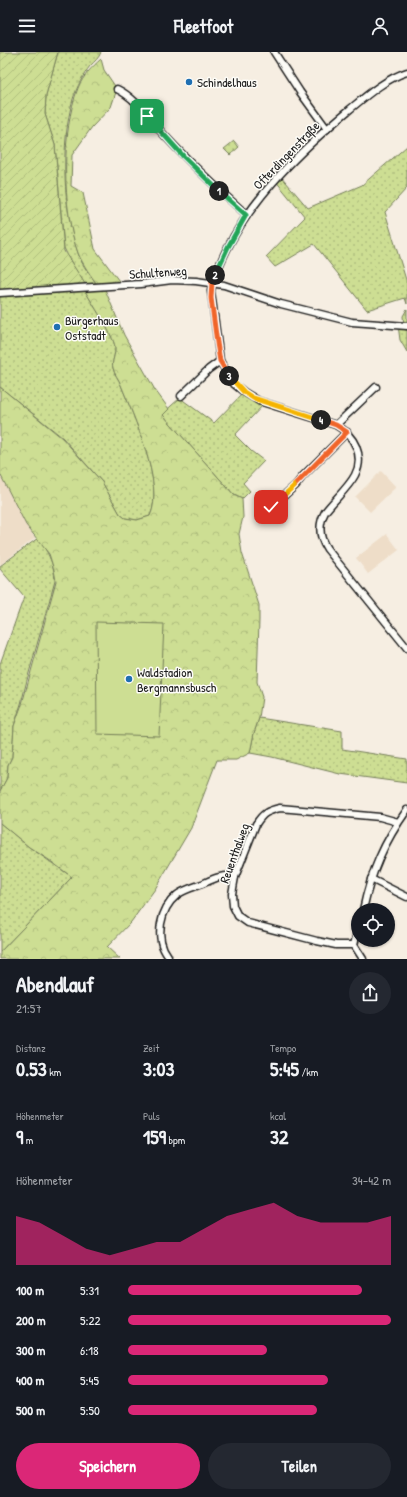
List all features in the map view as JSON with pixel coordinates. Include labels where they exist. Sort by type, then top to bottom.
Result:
[{"type":"street","points":[[274,52],[326,129]]},
{"type":"street","name":"Ofterdingenstraße","points":[[212,282],[228,247],[246,215],[277,177],[326,129],[363,99],[386,82],[407,72]]},
{"type":"street","points":[[117,89],[131,98],[160,132],[246,215]]},
{"type":"street","name":"Schultenweg","points":[[0,293],[172,280],[212,282],[236,288],[281,304],[342,320],[370,324],[407,326]]},
{"type":"street","points":[[212,282],[211,298],[220,361],[234,384],[253,398],[336,425],[351,436],[357,448],[357,469],[352,479],[322,517],[320,528],[322,540],[327,549],[407,648]]},
{"type":"street","points":[[181,396],[209,369],[220,361]]},
{"type":"street","points":[[336,425],[376,387]]},
{"type":"street","points":[[271,507],[296,485],[347,432]]},
{"type":"street","name":"Reuenthalweg","points":[[351,945],[336,945],[248,923],[238,916],[233,906],[232,894],[234,877],[256,824],[267,811],[280,808],[380,817],[398,822]]},
{"type":"street","points":[[364,903],[370,879],[376,864],[398,822],[407,810]]},
{"type":"street","points":[[168,956],[163,950],[160,926],[163,912],[169,903],[178,894],[216,878],[226,875],[234,877]]},
{"type":"street","points":[[370,879],[407,897]]},
{"type":"street","points":[[355,947],[363,959]]},
{"type":"shaded area","points":[[381,471],[396,487],[370,512],[355,497]]},
{"type":"shaded area","points":[[0,474],[26,525],[35,538],[0,565]]},
{"type":"shaded area","points":[[387,534],[399,550],[368,574],[356,558]]},
{"type":"green space","points":[[0,52],[58,52],[46,95],[45,114],[55,145],[64,251],[87,287],[0,293]]},
{"type":"green space","points":[[58,52],[101,52],[98,58],[85,73],[73,99],[66,136],[65,156],[66,197],[73,236],[82,262],[99,287],[87,287],[77,274],[64,248],[55,145],[45,114],[46,95]]},
{"type":"green space","points":[[101,59],[104,70],[117,89],[111,107],[92,127],[72,155],[71,186],[83,193],[95,249],[122,285],[104,287],[124,335],[155,390],[169,409],[163,415],[234,495],[242,499],[243,517],[239,534],[242,553],[259,605],[257,682],[262,697],[259,718],[250,753],[236,760],[217,760],[191,828],[155,889],[131,922],[107,947],[120,959],[0,959],[0,952],[72,877],[29,847],[0,823],[0,791],[7,778],[8,765],[12,757],[14,726],[22,704],[56,581],[49,554],[26,525],[0,474],[0,387],[62,438],[102,482],[120,514],[125,518],[137,520],[150,516],[154,503],[151,469],[146,450],[133,414],[113,368],[115,350],[114,342],[84,289],[99,287],[78,253],[69,215],[66,193],[66,148],[72,106],[82,80]]},
{"type":"green space","points":[[234,141],[239,147],[230,155],[224,149]]},
{"type":"green space","points":[[407,146],[407,188],[385,212],[407,283],[407,304],[405,298],[367,310],[314,244],[275,267],[266,257],[305,217],[275,180],[280,175],[308,208],[362,185]]},
{"type":"green space","points":[[84,289],[114,342],[114,370],[139,431],[151,469],[154,503],[150,516],[137,520],[125,518],[120,514],[102,482],[63,438],[0,387],[0,294]]},
{"type":"green space","points":[[407,309],[407,352],[400,340],[398,325],[404,326],[403,316]]},
{"type":"green space","points":[[244,392],[265,403],[235,435],[251,451],[264,461],[243,483],[250,491],[242,499],[234,495],[162,414],[180,398],[214,423]]},
{"type":"green space","points":[[38,538],[50,558],[55,581],[14,726],[12,757],[8,765],[7,778],[0,791],[0,664],[24,597],[0,569],[0,566]]},
{"type":"green space","name":"Waldstadion Bergmannsbusch","points":[[96,622],[164,624],[159,736],[97,734]]},
{"type":"green space","points":[[259,718],[342,731],[342,749],[407,759],[407,783],[340,774],[250,753]]},
{"type":"green space","points":[[0,823],[29,847],[72,877],[0,952]]},
{"type":"place","name":"Schindelhaus","points":[[189,82]]},
{"type":"place","name":"Bürgerhaus Oststadt","points":[[57,327]]},
{"type":"place","name":"Waldstadion Bergmannsbusch","points":[[129,679]]},
{"type":"route","points":[[147,116],[160,132],[246,215],[223,256],[212,282],[211,298],[218,353],[220,361],[228,376],[234,384],[259,401],[328,422],[347,432],[296,485],[271,507]]}]
